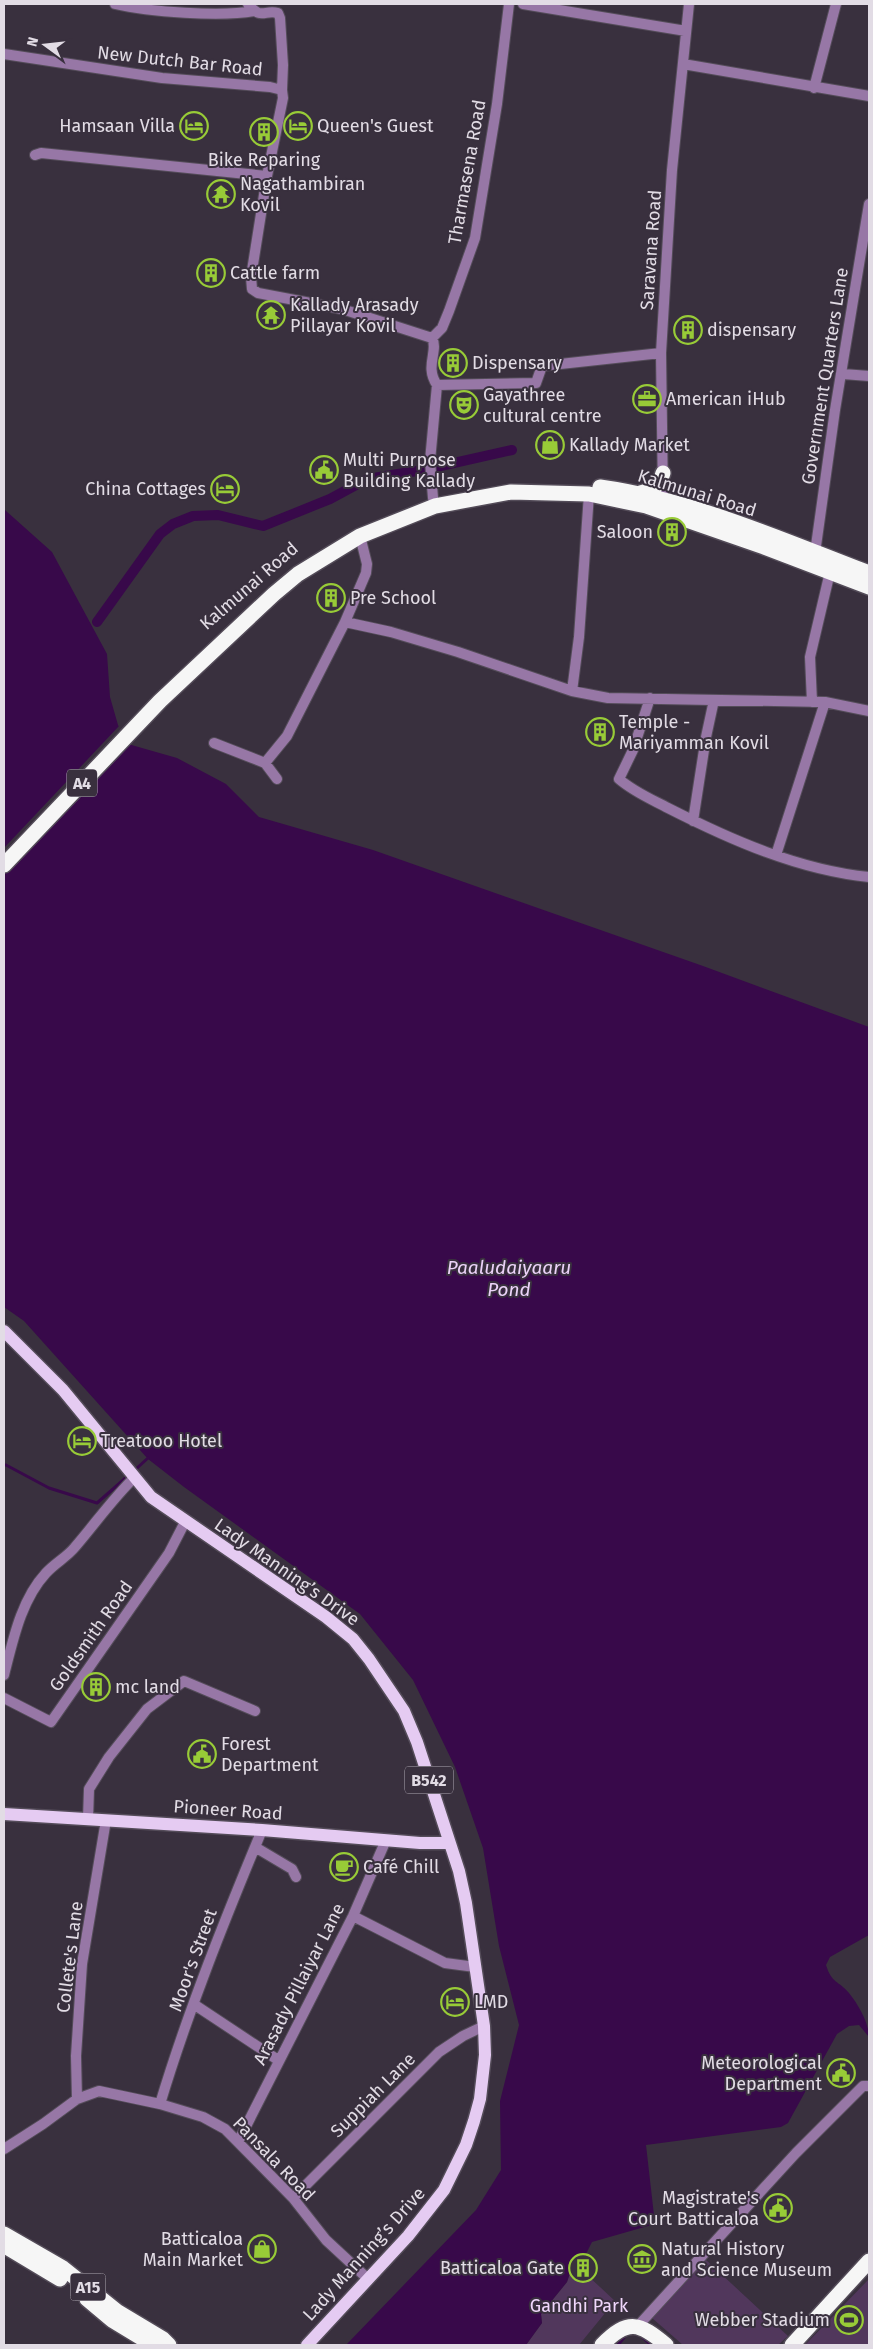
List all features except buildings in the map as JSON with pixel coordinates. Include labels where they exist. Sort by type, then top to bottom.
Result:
[{"type":"highway","points":[[640,493],[653,490],[660,483],[663,473]]},
{"type":"highway","name":"Kalmunai Road","points":[[158,699],[292,569],[327,545],[376,519],[498,486],[536,484],[591,486],[640,493],[663,499],[869,573]]},
{"type":"highway","name":"Kalmunai Road","points":[[158,699],[292,579],[360,536],[434,502],[511,492],[589,494],[646,506],[869,587]]},
{"type":"highway","name":"A4","points":[[4,857],[158,699]]},
{"type":"highway","name":"A4","points":[[4,865],[158,699]]},
{"type":"highway","name":"A15","points":[[4,2234],[63,2268],[118,2312],[163,2339],[169,2345]]},
{"type":"highway","name":"A15","points":[[4,2246],[62,2280],[112,2320],[152,2345]]},
{"type":"highway","points":[[792,2345],[869,2261]]},
{"type":"highway","points":[[602,2345],[620,2329],[637,2327],[650,2331],[666,2345]]},
{"type":"main road","name":"Lady Manning’s Drive","points":[[4,1331],[63,1390],[151,1497],[326,1617],[358,1645],[404,1711],[417,1742],[449,1843],[466,1903],[484,2026],[483,2080],[480,2098],[466,2145],[444,2190],[408,2236],[367,2278],[307,2345]]},
{"type":"main road","name":"Pioneer Road","points":[[4,1814],[262,1830],[420,1843],[449,1843]]},
{"type":"street","points":[[115,4],[242,13],[251,7],[267,14],[274,11],[278,13],[280,18],[283,65],[282,90]]},
{"type":"street","name":"Tharmasena Road","points":[[432,338],[442,328],[450,311],[477,230],[497,104],[509,4]]},
{"type":"street","points":[[523,4],[686,31]]},
{"type":"street","name":"Saravana Road","points":[[663,499],[661,353],[672,170],[688,4]]},
{"type":"street","points":[[814,88],[836,4]]},
{"type":"street","name":"New Dutch Bar Road","points":[[4,54],[162,78],[270,87],[282,90],[283,98],[267,176],[250,284],[252,290],[258,293],[342,309],[432,338]]},
{"type":"street","points":[[683,64],[869,96]]},
{"type":"street","points":[[34,155],[37,152],[267,176]]},
{"type":"street","name":"Government Quarters Lane","points":[[815,553],[835,410],[843,374],[869,204]]},
{"type":"street","points":[[432,338],[434,342],[430,368],[437,385],[430,461],[434,502]]},
{"type":"street","points":[[437,385],[536,383],[542,366],[661,353]]},
{"type":"street","points":[[843,374],[869,376]]},
{"type":"street","points":[[572,691],[579,637],[589,494]]},
{"type":"street","points":[[266,763],[287,736],[345,622],[366,572],[368,564],[360,536]]},
{"type":"street","points":[[812,702],[810,657],[830,572]]},
{"type":"street","points":[[345,622],[391,632],[572,691],[608,698],[825,702],[869,711]]},
{"type":"street","points":[[650,698],[633,750],[619,779],[629,787],[693,820],[776,855],[837,874],[869,877]]},
{"type":"street","points":[[693,820],[714,700]]},
{"type":"street","points":[[776,855],[825,702]]},
{"type":"street","points":[[214,743],[266,763],[277,779]]},
{"type":"street","points":[[4,1675],[15,1632],[24,1608],[46,1574],[74,1549],[120,1491],[135,1476]]},
{"type":"street","name":"Goldsmith Road","points":[[4,1698],[51,1722],[168,1553],[185,1522]]},
{"type":"street","points":[[88,1819],[89,1789],[109,1757],[147,1709],[184,1681],[255,1711]]},
{"type":"street","name":"Collete's Lane","points":[[77,2099],[76,2056],[82,1964],[106,1820]]},
{"type":"street","name":"Moor's Street","points":[[160,2104],[176,2053],[236,1890],[262,1830]]},
{"type":"street","name":"Arasady Pillaiyar Lane","points":[[238,2142],[278,2060],[353,1916],[386,1840]]},
{"type":"street","points":[[254,1847],[292,1870],[296,1877]]},
{"type":"street","points":[[353,1916],[445,1963],[475,1967]]},
{"type":"street","points":[[195,2005],[278,2060]]},
{"type":"street","name":"Suppiah Lane","points":[[292,2198],[439,2052],[463,2036],[484,2026]]},
{"type":"street","points":[[637,2327],[796,2153],[863,2086],[869,2086]]},
{"type":"street","name":"Pansala Road","points":[[4,2149],[77,2099],[99,2091],[160,2104],[203,2117],[225,2129],[292,2198],[326,2240],[367,2278]]},
{"type":"green space","points":[[705,2259],[788,2336],[778,2345],[683,2345],[652,2318]]},
{"type":"green space","name":"Gandhi Park","points":[[570,2273],[585,2273],[615,2301],[579,2345],[526,2345],[542,2323],[541,2314],[567,2282]]},
{"type":"green space","name":"Webber Stadium","points":[[869,2279],[869,2345],[805,2345]]},
{"type":"water","name":"Paaludaiyaaru Pond","points":[[4,493],[5,510],[52,552],[107,654],[110,697],[118,725],[128,744],[177,758],[226,784],[259,817],[373,850],[703,966],[869,1027],[869,1935],[830,1957],[826,1965],[833,1979],[849,1993],[859,2008],[865,2020],[869,2037],[859,2025],[849,2026],[837,2034],[788,2123],[781,2127],[646,2145],[655,2224],[592,2242],[582,2262],[570,2273],[567,2282],[541,2314],[542,2323],[526,2345],[346,2345],[476,2210],[501,2170],[500,2101],[519,2025],[499,1946],[483,1848],[455,1767],[413,1680],[360,1614],[148,1459],[24,1321],[4,1307]]},
{"type":"pier","points":[[120,725],[129,741],[4,872],[4,848]]},
{"type":"waterway","points":[[436,467],[512,450]]},
{"type":"waterway","points":[[97,622],[160,534],[173,524],[193,516],[218,515],[263,526],[330,499],[367,479],[423,470]]},
{"type":"waterway","points":[[136,1469],[148,1458]]},
{"type":"waterway","points":[[4,1465],[49,1488],[97,1503],[129,1475]]},
{"type":"waterway","points":[[618,2345],[626,2335]]},
{"type":"waterway","points":[[641,2336],[651,2345]]},
{"type":"place","name":"Hamsaan Villa","points":[[194,126]]},
{"type":"place","name":"Queen's Guest","points":[[298,126]]},
{"type":"place","name":"Bike Reparing","points":[[264,132]]},
{"type":"place","name":"Nagathambiran Kovil","points":[[221,194]]},
{"type":"place","name":"Cattle farm","points":[[211,273]]},
{"type":"place","name":"Kallady Arasady Pillayar Kovil","points":[[271,315]]},
{"type":"place","name":"dispensary","points":[[688,330]]},
{"type":"place","name":"Dispensary","points":[[453,363]]},
{"type":"place","name":"American iHub","points":[[647,399]]},
{"type":"place","name":"Gayathree cultural centre","points":[[464,405]]},
{"type":"place","name":"Kallady Market","points":[[550,445]]},
{"type":"place","name":"Multi Purpose Building Kallady","points":[[324,470]]},
{"type":"place","name":"China Cottages","points":[[225,489]]},
{"type":"place","name":"Saloon","points":[[672,532]]},
{"type":"place","name":"Pre School","points":[[331,598]]},
{"type":"place","name":"Temple - Mariyamman Kovil","points":[[600,732]]},
{"type":"place","name":"Treatooo Hotel","points":[[82,1441]]},
{"type":"place","name":"mc land","points":[[96,1687]]},
{"type":"place","name":"Forest Department","points":[[202,1754]]},
{"type":"place","name":"Café Chill","points":[[344,1867]]},
{"type":"place","name":"LMD","points":[[455,2002]]},
{"type":"place","name":"Meteorological Department","points":[[841,2073]]},
{"type":"place","name":"Magistrate's Court Batticaloa","points":[[778,2208]]},
{"type":"place","name":"Batticaloa Main Market","points":[[262,2249]]},
{"type":"place","name":"Natural History and Science Museum","points":[[642,2259]]},
{"type":"place","name":"Batticaloa Gate","points":[[583,2268]]},
{"type":"place","name":"Webber Stadium","points":[[849,2320]]}]
